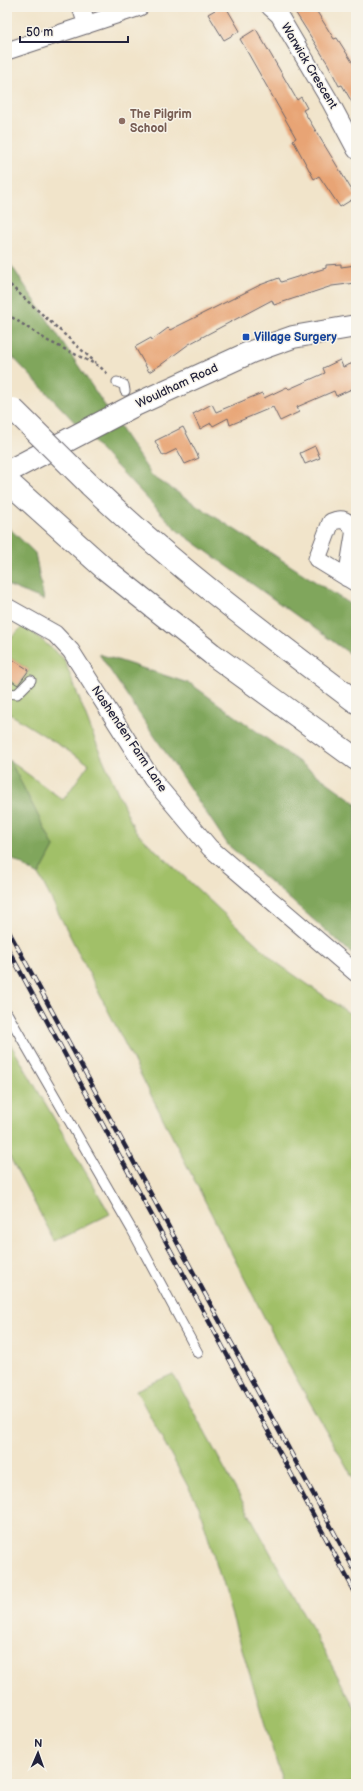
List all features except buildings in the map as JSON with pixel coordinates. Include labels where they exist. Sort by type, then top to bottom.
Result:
[{"type":"main road","name":"Wouldham Road","points":[[7,472],[135,405],[251,352],[293,337],[356,326]]},
{"type":"main road","points":[[10,406],[90,485],[171,559],[247,621],[356,702]]},
{"type":"main road","points":[[7,481],[104,568],[206,649],[356,759]]},
{"type":"street","points":[[81,7],[88,25]]},
{"type":"street","points":[[7,51],[140,7]]},
{"type":"street","name":"Warwick Crescent","points":[[270,7],[279,15],[332,103],[356,150]]},
{"type":"street","name":"Nashenden Farm Lane","points":[[7,606],[55,634],[71,651],[152,779],[210,848],[356,973]]},
{"type":"lane","points":[[116,382],[124,385],[125,391]]},
{"type":"lane","points":[[7,693],[17,694],[30,680]]},
{"type":"lane","points":[[7,1013],[132,1230],[198,1353]]},
{"type":"path","points":[[7,280],[12,287],[116,382]]},
{"type":"path","points":[[7,314],[48,341],[99,366]]},
{"type":"green space","points":[[7,259],[152,476],[356,608],[356,658],[178,531],[7,351]]},
{"type":"green space","points":[[7,526],[35,553],[44,600],[7,585]]},
{"type":"green space","points":[[24,625],[64,659],[99,750],[135,831],[277,963],[356,1018],[356,1483],[288,1364],[39,875],[54,847],[10,761],[63,800],[89,764],[7,712],[7,678],[19,685],[29,670],[7,656],[7,642]]},
{"type":"green space","points":[[99,654],[191,684],[356,803],[356,957],[228,845]]},
{"type":"green space","points":[[7,760],[10,761],[54,847],[39,875],[7,856]]},
{"type":"green space","points":[[7,1038],[110,1214],[55,1241],[7,1152]]},
{"type":"green space","points":[[173,1374],[356,1710],[356,1784],[283,1784],[199,1507],[136,1390]]},
{"type":"railway","points":[[7,928],[356,1573]]},
{"type":"railway","points":[[7,947],[356,1594]]},
{"type":"place","name":"The Pilgrim School","points":[[122,121]]},
{"type":"place","name":"Village Surgery","points":[[246,337]]}]
